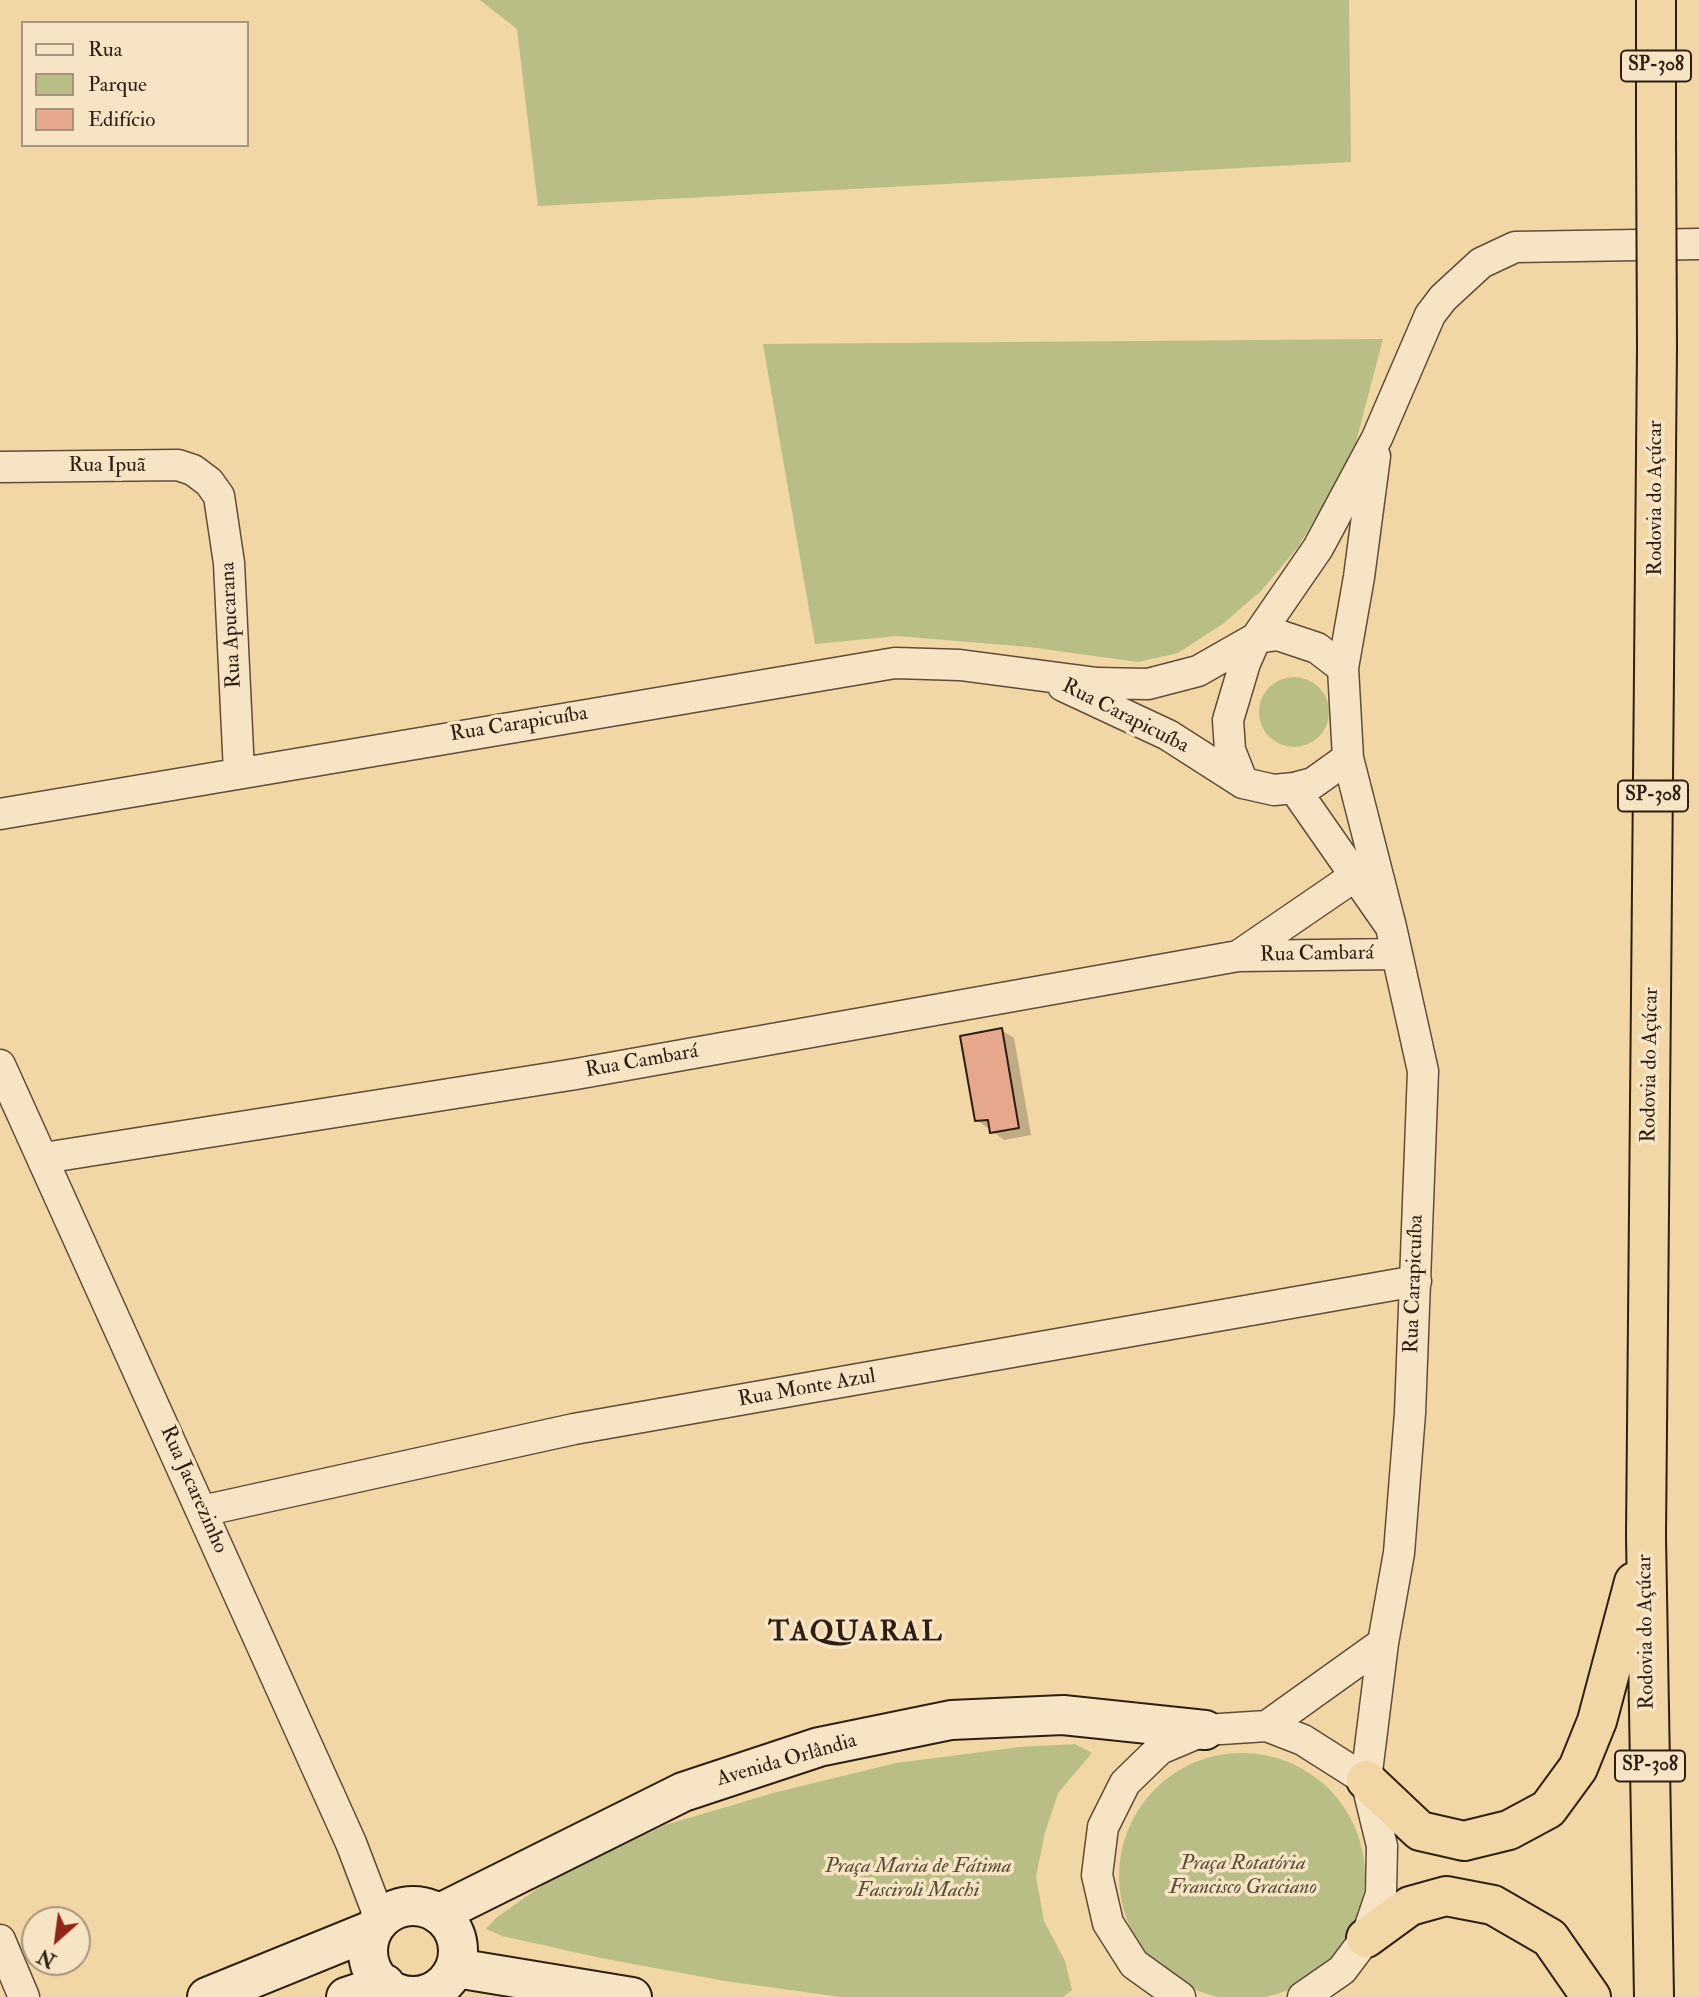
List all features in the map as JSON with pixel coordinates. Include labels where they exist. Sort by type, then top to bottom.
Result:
[{"type":"highway","name":"Rodovia do Açúcar","points":[[1654,1997],[1646,1536],[1657,347],[1656,0]]},
{"type":"highway","points":[[1366,1780],[1420,1831],[1464,1841],[1509,1830],[1548,1809],[1578,1768],[1597,1721],[1646,1536]]},
{"type":"highway","points":[[1366,1938],[1410,1906],[1446,1896],[1493,1905],[1550,1938],[1591,1997]]},
{"type":"street","points":[[1243,783],[1230,750],[1228,720],[1232,701],[1256,638],[1318,548],[1377,438],[1430,314],[1459,281],[1481,263],[1515,247],[1699,244]]},
{"type":"street","name":"Rua Carapicuíba","points":[[1366,1780],[1383,1643],[1399,1553],[1416,1281],[1423,1071],[1348,758],[1343,667],[1359,577],[1377,438]]},
{"type":"street","name":"Rua Ipuã","points":[[0,467],[178,465],[193,470],[209,482]]},
{"type":"street","name":"Rua Apucarana","points":[[209,482],[219,496],[229,563],[239,772]]},
{"type":"street","points":[[1256,638],[1279,635],[1317,648],[1343,667]]},
{"type":"street","name":"Rua Carapicuíba","points":[[0,814],[895,663],[960,665],[1097,683],[1148,684],[1198,671],[1256,638]]},
{"type":"street","name":"Rua Carapicuíba","points":[[1041,676],[1168,734],[1243,783],[1274,790],[1294,788],[1313,782],[1348,758]]},
{"type":"street","name":"Rua Carapicuíba","points":[[1294,788],[1356,876],[1394,941]]},
{"type":"street","name":"Rua Cambará","points":[[1238,957],[1356,876]]},
{"type":"street","name":"Rua Cambará","points":[[44,1158],[576,1074],[1238,957],[1394,941]]},
{"type":"street","name":"Rua Jacarezinho","points":[[0,1065],[351,1843],[376,1924]]},
{"type":"street","name":"Rua Monte Azul","points":[[202,1511],[574,1429],[1416,1281]]},
{"type":"street","points":[[1267,1726],[1383,1643]]},
{"type":"street","name":"Avenida Orlândia","points":[[438,1914],[683,1792],[818,1747],[951,1720],[1051,1716],[1205,1730]]},
{"type":"street","points":[[1180,1997],[1134,1964],[1108,1923],[1097,1875],[1103,1827],[1125,1783],[1160,1749],[1205,1730],[1267,1726],[1303,1740],[1366,1780],[1382,1846],[1381,1894],[1366,1938],[1344,1983],[1303,1997]]},
{"type":"street","points":[[207,1997],[376,1924],[408,1906],[419,1906],[438,1914],[454,1932],[458,1944],[456,1968],[441,1987],[430,1993],[400,1992],[346,1997]]},
{"type":"street","points":[[376,1924],[368,1944],[369,1959],[375,1973],[400,1992]]},
{"type":"street","points":[[0,1940],[24,1997]]},
{"type":"street","points":[[456,1968],[632,1997]]},
{"type":"green space","points":[[480,0],[1349,0],[1351,162],[538,206],[517,29]]},
{"type":"green space","points":[[1383,339],[1352,457],[1298,547],[1261,591],[1224,623],[1178,653],[1138,662],[1029,647],[897,636],[815,644],[763,344]]},
{"type":"green space","points":[[1294,677],[1319,687],[1329,712],[1319,737],[1294,747],[1269,737],[1259,712],[1269,687]]},
{"type":"green space","name":"Praça Maria de Fátima Fasciroli Machi","points":[[1075,1744],[1092,1753],[1058,1793],[1045,1832],[1036,1877],[1044,1921],[1065,1961],[1072,1990],[1063,1997],[841,1997],[725,1981],[601,1958],[502,1936],[486,1929],[496,1918],[551,1879],[665,1825],[777,1792],[896,1763],[1020,1747]]},
{"type":"green space","name":"Praça Rotatória Francisco Graciano","points":[[1242,1753],[1278,1758],[1310,1774],[1329,1789],[1350,1818],[1360,1840],[1364,1864],[1360,1912],[1337,1954],[1320,1971],[1300,1984],[1278,1994],[1254,1998],[1206,1994],[1174,1978],[1155,1963],[1140,1944],[1124,1912],[1119,1876],[1124,1840],[1140,1808],[1155,1789],[1174,1774],[1206,1758]]},
{"type":"building","points":[[1002,1028],[1019,1128],[990,1133],[988,1120],[975,1121],[960,1036]]},
{"type":"district","name":"TAQUARAL","points":[[856,1634]]}]
